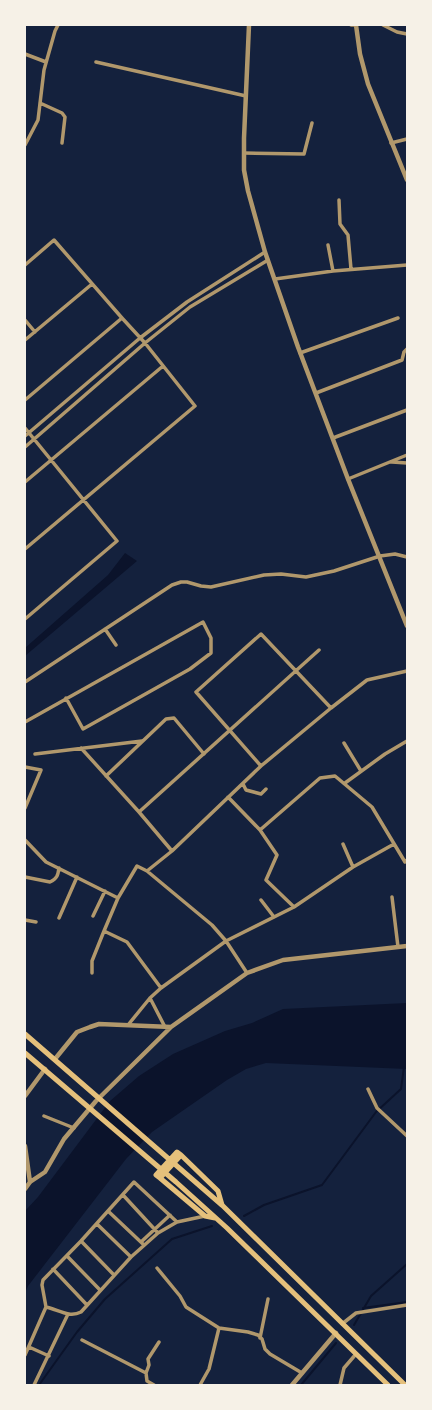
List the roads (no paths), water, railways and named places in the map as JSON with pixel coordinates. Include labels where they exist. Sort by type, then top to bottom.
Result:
[{"type":"main road","points":[[25,1034],[223,1206],[405,1385]]},
{"type":"main road","points":[[25,1053],[176,1182],[336,1333],[388,1385]]},
{"type":"main road","points":[[215,1218],[205,1216],[160,1178],[181,1155],[218,1191],[223,1206]]},
{"type":"street","points":[[25,145],[38,120],[44,70],[58,25]]},
{"type":"street","points":[[249,25],[244,153],[244,170],[248,191],[265,252],[300,353],[348,479],[405,614],[407,626]]},
{"type":"street","points":[[351,25],[356,25],[360,54],[368,84],[407,180]]},
{"type":"street","points":[[383,25],[397,32],[407,34]]},
{"type":"street","points":[[25,54],[46,62]]},
{"type":"street","points":[[96,62],[246,96]]},
{"type":"street","points":[[40,103],[62,113],[65,117],[62,142]]},
{"type":"street","points":[[244,153],[304,154],[312,123]]},
{"type":"street","points":[[391,143],[407,139]]},
{"type":"street","points":[[339,200],[340,224],[348,235],[351,269]]},
{"type":"street","points":[[25,265],[54,240],[140,338],[195,406],[25,550]]},
{"type":"street","points":[[328,245],[333,271]]},
{"type":"street","points":[[25,436],[140,338],[187,302],[265,252]]},
{"type":"street","points":[[25,447],[144,343],[190,307],[268,260]]},
{"type":"street","points":[[275,279],[351,269],[407,265]]},
{"type":"street","points":[[25,340],[92,284]]},
{"type":"street","points":[[25,400],[122,318]]},
{"type":"street","points":[[300,353],[398,318]]},
{"type":"street","points":[[25,320],[35,332]]},
{"type":"street","points":[[316,393],[402,360],[404,352],[407,349]]},
{"type":"street","points":[[25,482],[163,366]]},
{"type":"street","points":[[333,438],[407,410]]},
{"type":"street","points":[[25,428],[117,540],[25,619]]},
{"type":"street","points":[[348,479],[407,455]]},
{"type":"street","points":[[391,462],[407,463]]},
{"type":"street","points":[[25,682],[172,585],[181,582],[206,587],[264,575],[281,574],[306,577],[334,571],[380,556],[395,554],[407,557]]},
{"type":"street","points":[[25,722],[66,698],[203,622],[211,638],[211,653],[190,669],[83,729],[66,698]]},
{"type":"street","points":[[105,629],[116,645]]},
{"type":"street","points":[[261,766],[196,692],[261,634],[331,708]]},
{"type":"street","points":[[139,812],[320,650]]},
{"type":"street","points":[[147,871],[172,851],[261,766],[367,680],[407,671]]},
{"type":"street","points":[[106,776],[166,719],[174,718],[204,754]]},
{"type":"street","points":[[35,754],[144,741]]},
{"type":"street","points":[[345,783],[385,754],[407,741]]},
{"type":"street","points":[[344,743],[361,771]]},
{"type":"street","points":[[81,748],[172,851]]},
{"type":"street","points":[[25,767],[41,770],[25,808]]},
{"type":"street","points":[[260,830],[320,778],[335,776],[372,806],[405,862],[407,860]]},
{"type":"street","points":[[243,784],[246,790],[261,794],[266,789]]},
{"type":"street","points":[[228,797],[260,830],[277,855],[266,880],[294,907]]},
{"type":"street","points":[[25,840],[46,862],[118,898]]},
{"type":"street","points":[[343,844],[353,867]]},
{"type":"street","points":[[128,1025],[150,998],[161,988],[226,941],[294,907],[353,867],[394,844]]},
{"type":"street","points":[[92,973],[92,961],[104,931],[118,898],[137,866],[147,871],[212,925],[226,941],[247,973]]},
{"type":"street","points":[[25,878],[50,882],[54,881],[58,876],[59,868]]},
{"type":"street","points":[[58,918],[77,877]]},
{"type":"street","points":[[93,916],[105,891]]},
{"type":"street","points":[[392,897],[398,947]]},
{"type":"street","points":[[261,900],[274,917]]},
{"type":"street","points":[[25,920],[36,922]]},
{"type":"street","points":[[104,931],[127,942],[161,988]]},
{"type":"street","points":[[25,1189],[30,1182],[45,1172],[64,1139],[101,1096],[171,1027],[247,973],[283,960],[407,946]]},
{"type":"street","points":[[150,998],[165,1027]]},
{"type":"street","points":[[55,1059],[77,1032],[99,1024],[171,1027]]},
{"type":"street","points":[[25,1096],[45,1069]]},
{"type":"street","points":[[368,1089],[378,1108],[407,1136]]},
{"type":"street","points":[[44,1116],[74,1128]]},
{"type":"street","points":[[25,1146],[30,1182]]},
{"type":"street","points":[[25,1356],[46,1307],[42,1284],[43,1280],[97,1224],[134,1182],[177,1222]]},
{"type":"street","points":[[123,1195],[158,1233]]},
{"type":"street","points":[[108,1211],[142,1244]]},
{"type":"street","points":[[46,1307],[74,1315],[81,1312],[155,1229],[170,1215]]},
{"type":"street","points":[[142,1244],[177,1222],[205,1216]]},
{"type":"street","points":[[97,1224],[131,1257]]},
{"type":"street","points":[[81,1241],[114,1275]]},
{"type":"street","points":[[67,1256],[100,1290]]},
{"type":"street","points":[[157,1268],[180,1296],[186,1308],[219,1328],[258,1335],[265,1349],[270,1354],[302,1373]]},
{"type":"street","points":[[53,1270],[87,1305]]},
{"type":"street","points":[[260,1338],[268,1299]]},
{"type":"street","points":[[342,1324],[356,1313],[407,1305]]},
{"type":"street","points":[[34,1385],[68,1314]]},
{"type":"street","points":[[200,1385],[209,1369],[219,1328]]},
{"type":"street","points":[[292,1385],[336,1333]]},
{"type":"street","points":[[82,1340],[146,1373]]},
{"type":"street","points":[[144,1385],[147,1381],[146,1373],[149,1365],[148,1359],[159,1342]]},
{"type":"street","points":[[29,1347],[49,1356]]},
{"type":"street","points":[[340,1385],[344,1368],[356,1354]]},
{"type":"street","points":[[147,1381],[154,1385]]},
{"type":"water","points":[[125,553],[137,561],[25,656],[25,648],[108,575]]},
{"type":"water","points":[[407,1003],[407,1069],[266,1063],[246,1069],[227,1080],[152,1132],[126,1159],[28,1286],[25,1293],[25,1211],[38,1197],[110,1101],[139,1076],[173,1054],[225,1031],[252,1023],[283,1009]]},
{"type":"waterway","points":[[244,1216],[264,1205],[322,1185],[376,1112],[401,1089],[404,1067]]},
{"type":"waterway","points":[[39,1385],[77,1332],[105,1299],[172,1239],[212,1226]]},
{"type":"waterway","points":[[354,1325],[371,1296],[407,1264]]},
{"type":"waterway","points":[[363,1308],[407,1302]]},
{"type":"waterway","points":[[301,1385],[336,1343]]}]
